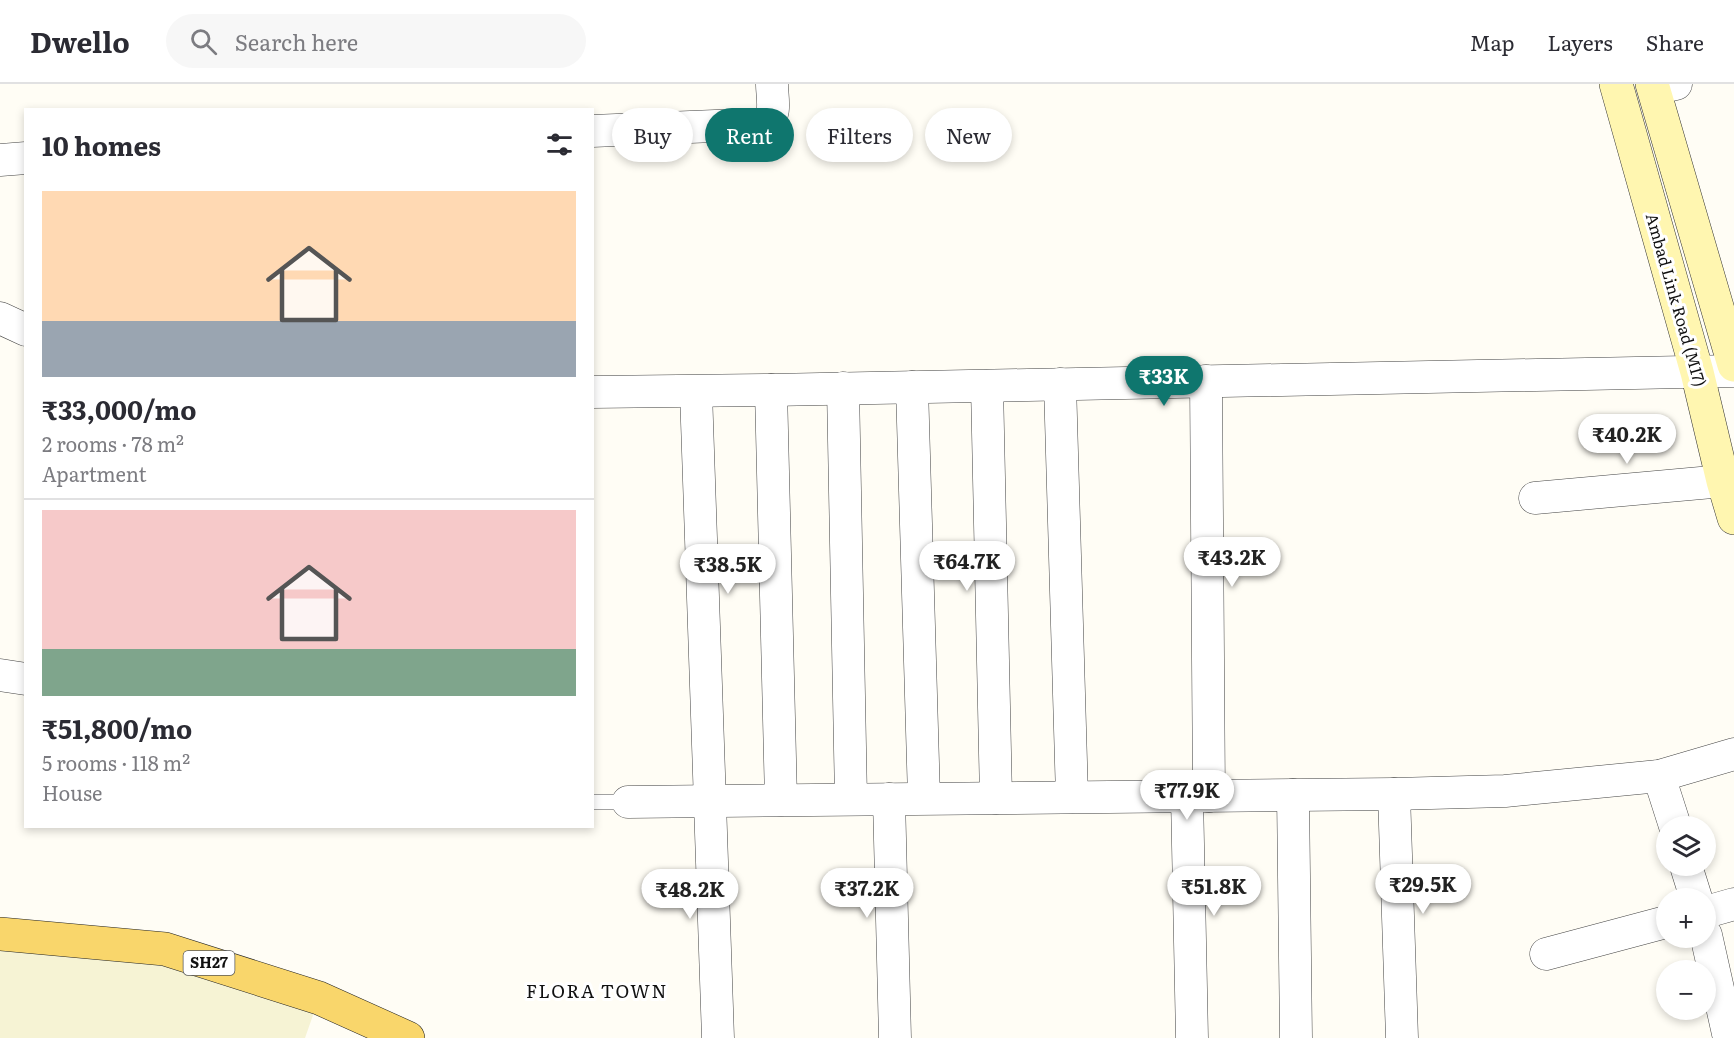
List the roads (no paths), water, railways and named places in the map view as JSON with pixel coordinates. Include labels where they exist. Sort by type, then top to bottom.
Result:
[{"type":"main road","name":"Ambad Link Road (M17)","points":[[1616,84],[1698,372],[1723,481],[1734,518]]},
{"type":"main road","points":[[1660,86],[1734,365]]},
{"type":"main road","name":"SH27","points":[[0,934],[165,949],[319,998],[408,1038]]},
{"type":"street","points":[[594,131],[766,124],[771,120],[773,113],[772,84]]},
{"type":"street","points":[[0,160],[24,158]]},
{"type":"street","points":[[0,318],[24,329]]},
{"type":"street","points":[[594,392],[696,392],[1734,371]]},
{"type":"street","points":[[1192,1038],[1206,381]]},
{"type":"street","points":[[1060,384],[1072,797]]},
{"type":"street","points":[[987,386],[996,798]]},
{"type":"street","points":[[912,387],[924,798]]},
{"type":"street","points":[[843,388],[851,799]]},
{"type":"street","points":[[771,390],[781,800]]},
{"type":"street","points":[[696,392],[718,1038]]},
{"type":"street","points":[[1535,498],[1723,481]]},
{"type":"street","points":[[0,675],[24,679]]},
{"type":"street","points":[[628,802],[1505,791],[1659,776],[1734,754]]},
{"type":"street","points":[[1659,776],[1672,816]]},
{"type":"street","points":[[1394,794],[1402,1038]]},
{"type":"street","points":[[1293,795],[1296,1038]]},
{"type":"street","points":[[889,799],[895,1038]]},
{"type":"street","points":[[1716,909],[1734,904]]},
{"type":"street","points":[[1546,954],[1656,925]]},
{"type":"street","points":[[1709,948],[1729,1038]]},
{"type":"lane","points":[[594,802],[628,802]]},
{"type":"district","name":"FLORA TOWN","points":[[597,992]]}]
